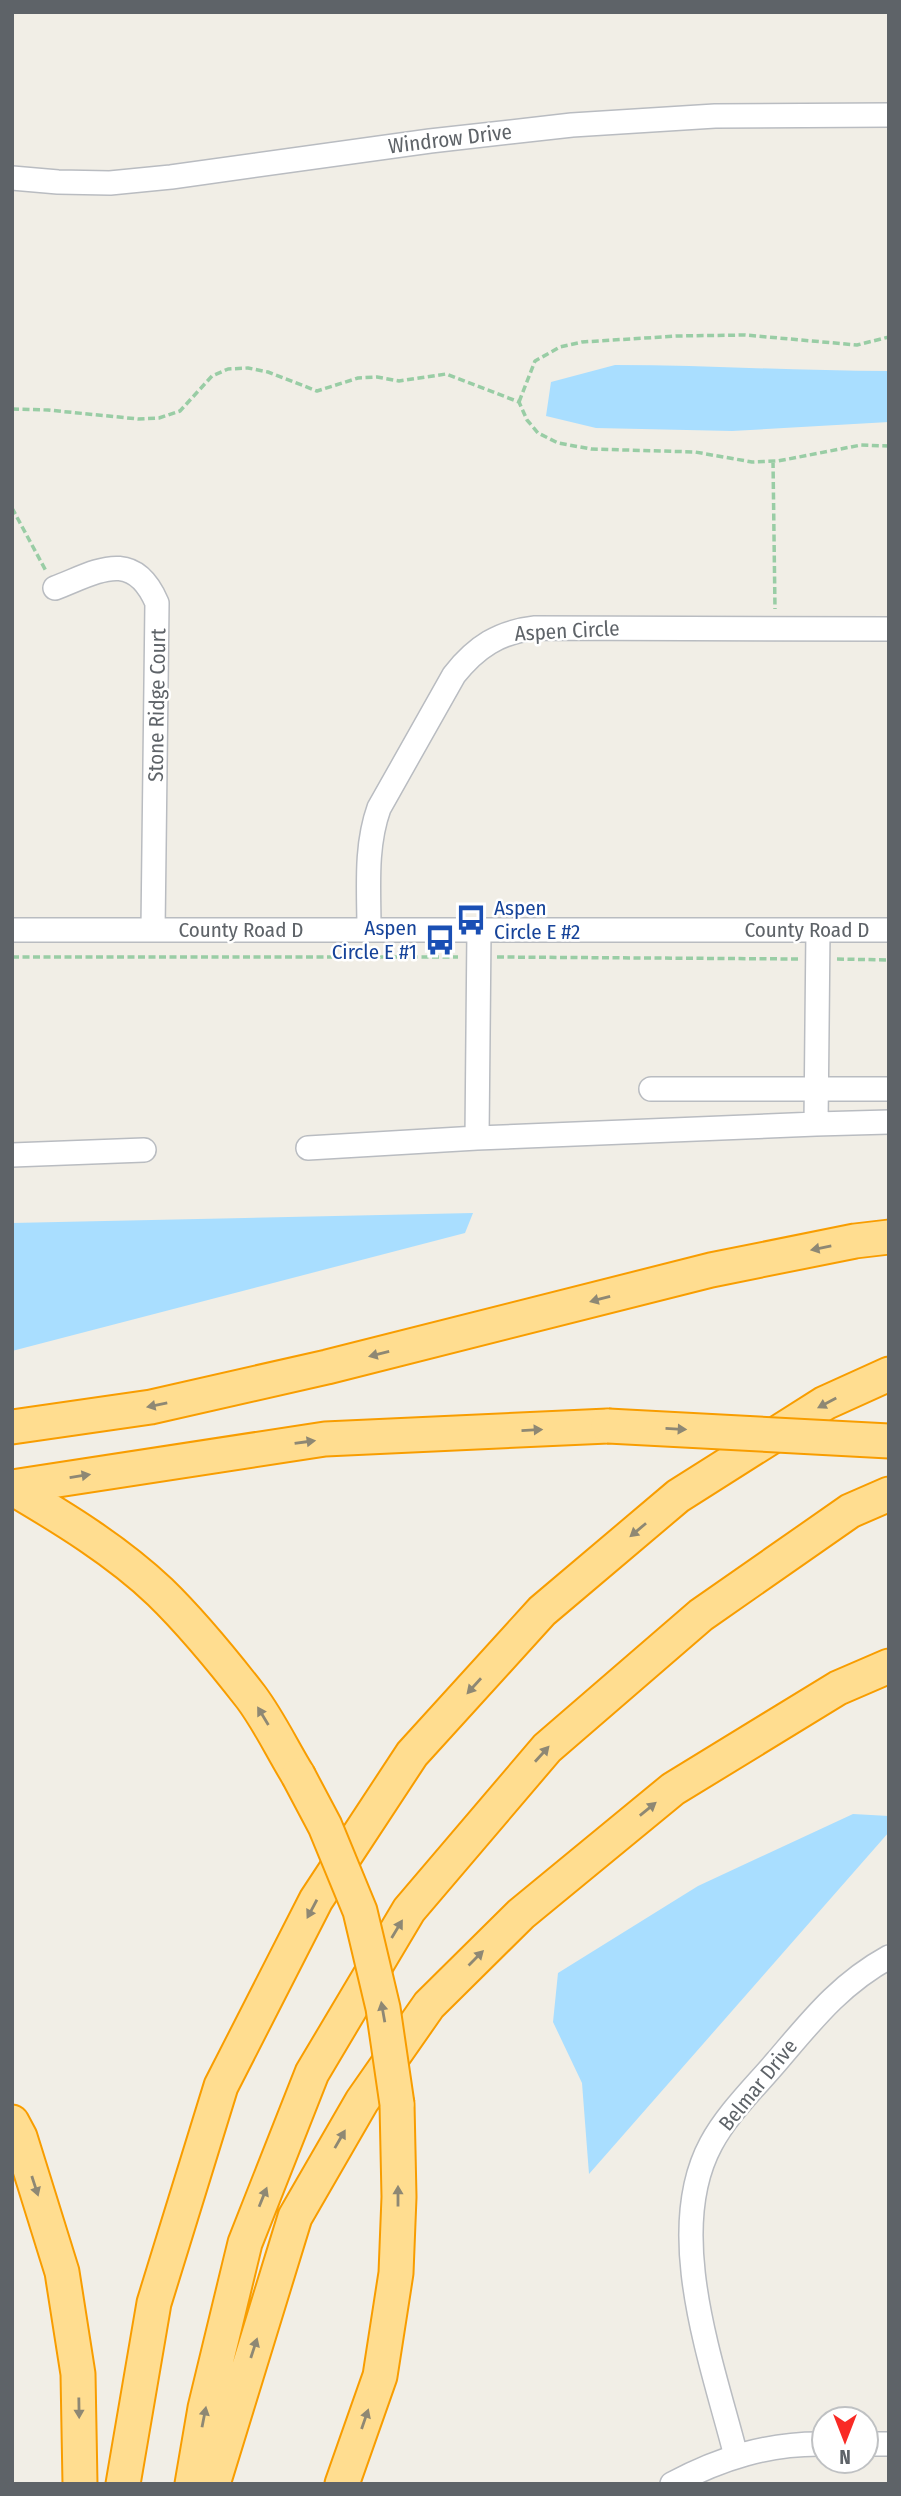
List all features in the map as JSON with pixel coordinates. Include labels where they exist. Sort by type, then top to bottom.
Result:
[{"type":"highway","points":[[12,1427],[151,1407],[353,1360],[711,1270],[855,1241],[889,1237]]},
{"type":"highway","points":[[123,2484],[154,2304],[221,2086],[316,1900],[412,1754],[541,1611],[678,1496],[825,1403],[889,1374]]},
{"type":"highway","points":[[12,1487],[325,1440],[608,1426],[889,1441]]},
{"type":"highway","points":[[12,1487],[110,1552],[159,1592],[204,1640],[252,1699],[298,1775],[326,1826],[360,1912],[383,2008],[397,2104],[399,2197],[396,2273],[380,2376],[342,2484]]},
{"type":"highway","points":[[192,2484],[205,2408],[244,2244],[312,2073],[409,1910],[547,1748],[701,1615],[850,1511],[889,1494]]},
{"type":"highway","points":[[213,2484],[295,2217],[362,2101],[429,2005],[521,1914],[673,1789],[838,1688],[889,1666]]},
{"type":"highway","points":[[12,2122],[20,2137],[62,2272],[78,2374],[80,2484]]},
{"type":"street","name":"Windrow Drive","points":[[12,178],[110,183],[572,125],[715,116],[889,115]]},
{"type":"street","name":"Stone Ridge Court","points":[[55,589],[110,567],[125,569],[140,577],[151,589],[157,603],[153,930]]},
{"type":"street","name":"Aspen Circle","points":[[369,930],[369,852],[371,830],[379,808],[454,675],[482,645],[501,635],[535,628],[889,629]]},
{"type":"street","name":"County Road D","points":[[12,930],[889,930]]},
{"type":"street","points":[[477,1138],[479,930]]},
{"type":"street","points":[[816,1124],[818,930]]},
{"type":"street","points":[[651,1089],[889,1090]]},
{"type":"street","points":[[308,1148],[477,1138],[889,1122]]},
{"type":"street","points":[[12,1155],[144,1150]]},
{"type":"street","name":"Belmar Drive","points":[[736,2456],[696,2292],[690,2226],[692,2197],[699,2169],[710,2144],[726,2120],[828,2002],[867,1969],[889,1957]]},
{"type":"street","points":[[672,2484],[736,2456],[765,2448],[810,2444]]},
{"type":"path","points":[[519,402],[536,361],[560,347],[582,342],[745,335],[857,345],[889,337]]},
{"type":"path","points":[[12,409],[138,419],[159,418],[180,411],[212,376],[228,369],[248,368],[268,372],[317,391],[358,378],[377,377],[399,381],[446,374],[519,402],[527,420],[538,433],[558,443],[591,449],[695,452],[728,459],[773,461],[861,445],[889,446]]},
{"type":"path","points":[[773,461],[776,629]]},
{"type":"path","points":[[12,508],[55,589]]},
{"type":"path","points":[[12,957],[889,960]]},
{"type":"water","points":[[615,365],[889,371],[889,422],[732,431],[596,428],[546,416],[551,382]]},
{"type":"water","points":[[473,1213],[465,1233],[12,1351],[12,1223]]},
{"type":"water","points":[[853,1814],[889,1816],[889,1832],[589,2174],[582,2083],[553,2022],[558,1973],[698,1886]]},
{"type":"place","name":"Aspen Circle E #2","points":[[471,920]]},
{"type":"place","name":"Aspen Circle E #1","points":[[440,940]]}]
